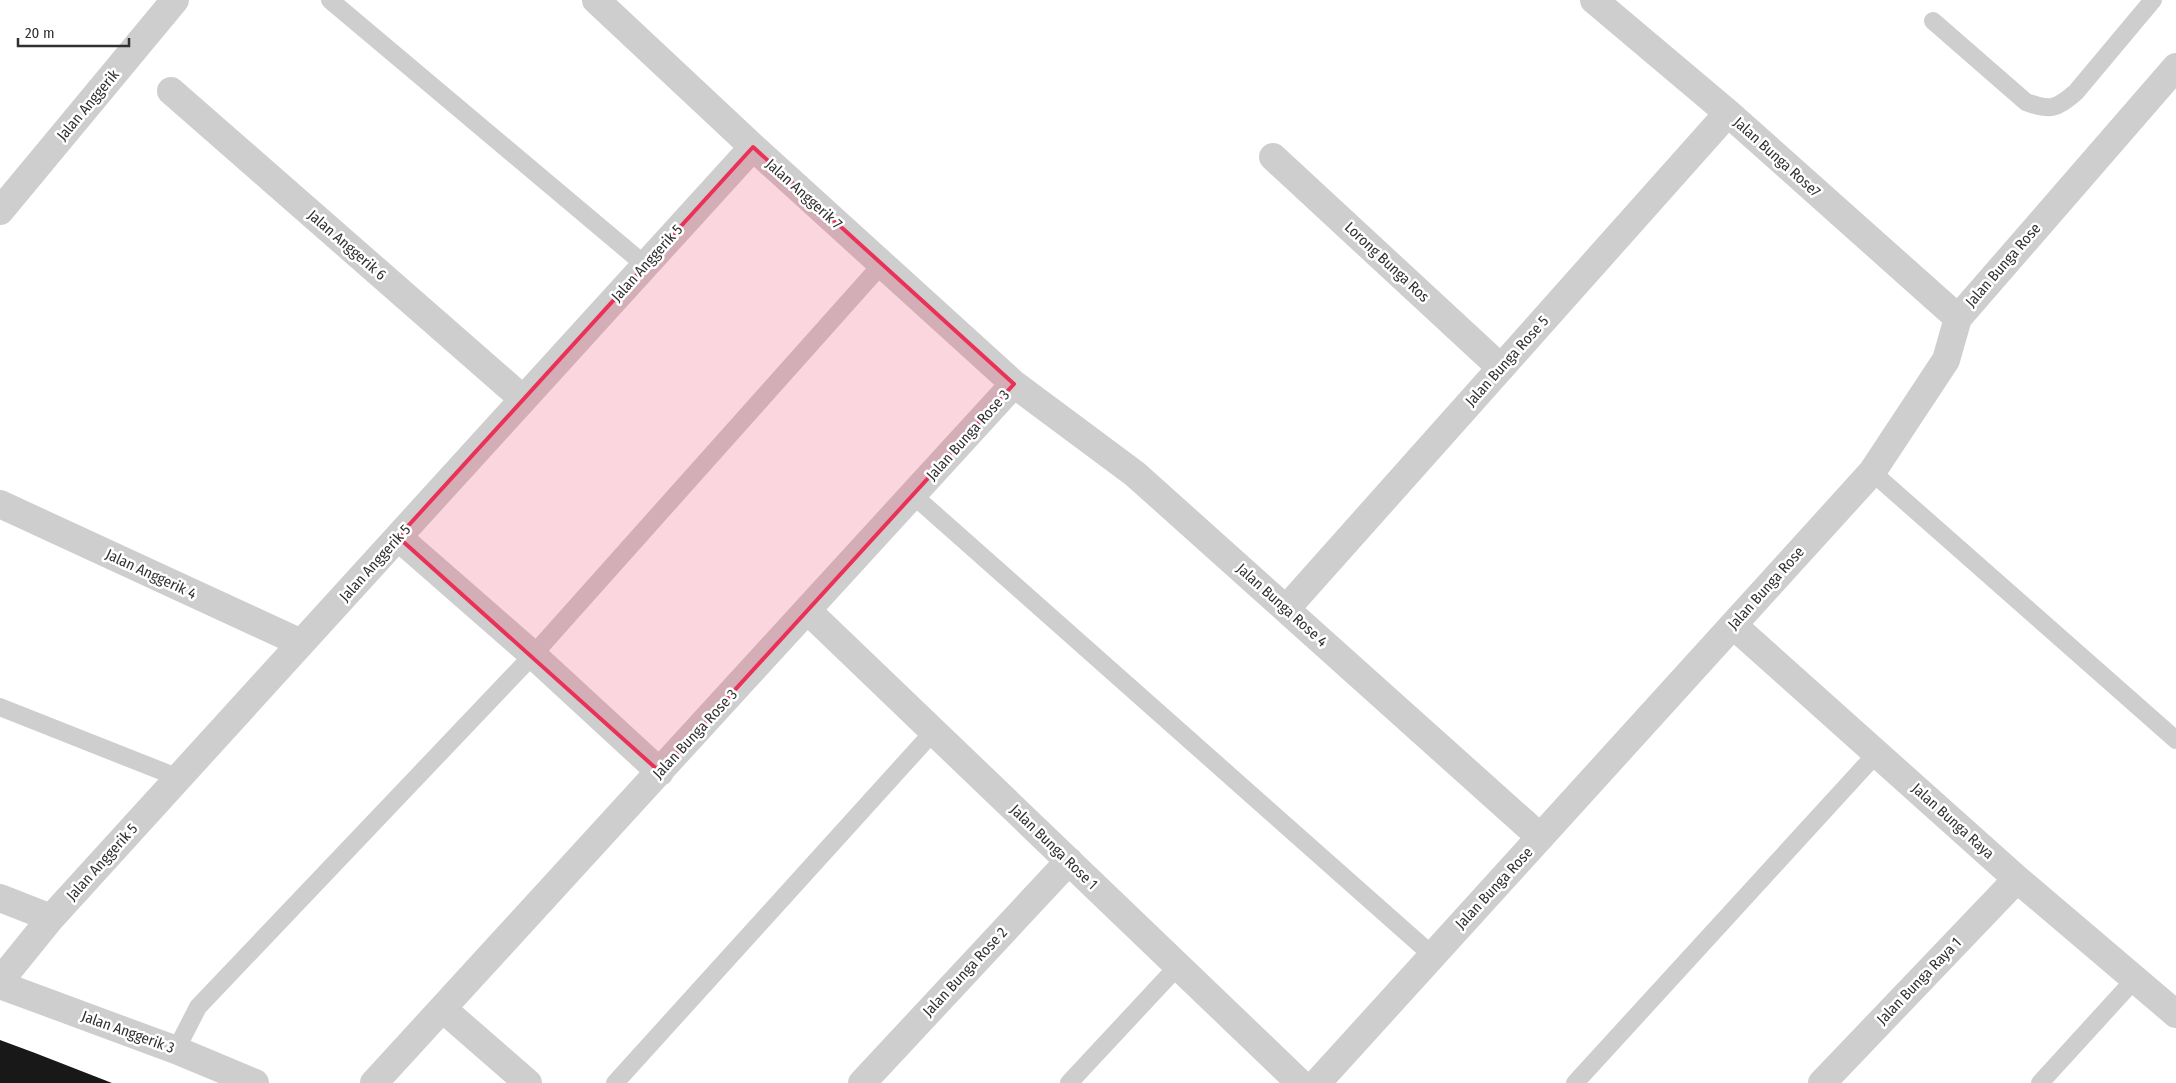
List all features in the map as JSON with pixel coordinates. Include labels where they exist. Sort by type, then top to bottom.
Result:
[{"type":"street","name":"Jalan Anggerik","points":[[0,211],[175,0]]},
{"type":"street","name":"Jalan Anggerik 7","points":[[596,0],[752,147],[1014,384]]},
{"type":"street","name":"Jalan Bunga Rose7","points":[[1594,0],[1728,113],[1958,318]]},
{"type":"street","name":"Jalan Bunga Rose","points":[[1317,1083],[1872,472],[1946,360],[1958,318],[2176,67]]},
{"type":"street","name":"Jalan Anggerik 6","points":[[171,91],[523,400]]},
{"type":"street","name":"Jalan Bunga Rose 5","points":[[1286,609],[1728,113]]},
{"type":"street","name":"Jalan Anggerik 5","points":[[0,981],[51,918],[752,147]]},
{"type":"street","name":"Lorong Bunga Ros","points":[[1273,157],[1502,368]]},
{"type":"street","name":"Jalan Bunga Rose 3","points":[[374,1083],[1014,384]]},
{"type":"street","name":"Jalan Bunga Rose 4","points":[[1014,384],[1135,474],[1540,837]]},
{"type":"street","name":"Jalan Anggerik 4","points":[[0,504],[301,643]]},
{"type":"street","points":[[398,537],[533,655],[660,772]]},
{"type":"street","name":"Jalan Bunga Rose 1","points":[[808,611],[1300,1083]]},
{"type":"street","name":"Jalan Bunga Raya","points":[[1733,625],[2017,879],[2176,1014]]},
{"type":"street","name":"Jalan Bunga Rose 2","points":[[862,1083],[1069,861]]},
{"type":"street","name":"Jalan Bunga Raya 1","points":[[1822,1083],[2017,879]]},
{"type":"street","points":[[0,898],[51,918]]},
{"type":"street","name":"Jalan Anggerik 3","points":[[0,985],[176,1050],[256,1083]]},
{"type":"street","points":[[442,1010],[528,1083]]},
{"type":"lane","points":[[330,0],[645,266]]},
{"type":"lane","points":[[1933,21],[2026,102],[2039,107],[2052,108],[2063,104],[2076,92],[2153,0]]},
{"type":"lane","points":[[176,1050],[198,1007],[533,655],[882,264]]},
{"type":"lane","points":[[1872,472],[2176,740]]},
{"type":"lane","points":[[913,495],[1432,955]]},
{"type":"lane","points":[[0,707],[179,778]]},
{"type":"lane","points":[[615,1083],[934,732]]},
{"type":"lane","points":[[1574,1083],[1876,753]]},
{"type":"lane","points":[[1069,1083],[1178,966]]},
{"type":"lane","points":[[2040,1083],[2135,979]]},
{"type":"highlighted area","points":[[753,147],[1014,384],[660,772],[398,537]]},
{"type":"building","points":[[0,1040],[35,1053],[112,1083],[0,1083]]}]
